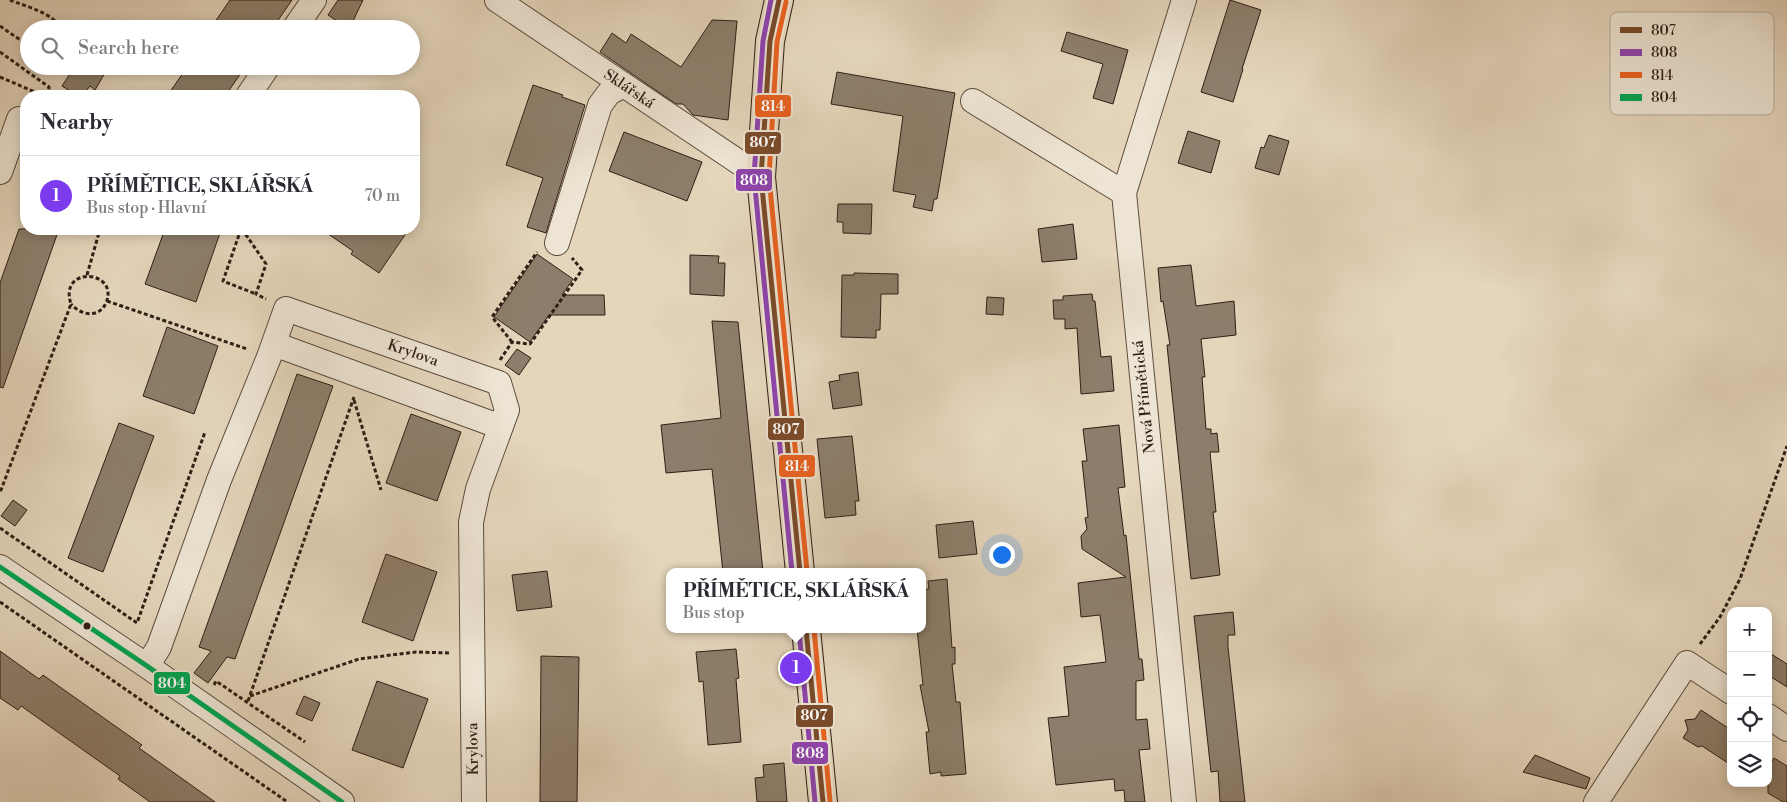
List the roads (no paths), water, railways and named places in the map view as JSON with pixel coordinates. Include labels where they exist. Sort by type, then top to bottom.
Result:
[{"type":"main road","points":[[779,0],[770,41],[761,177],[800,568]]},
{"type":"main road","points":[[806,633],[823,802]]},
{"type":"street","points":[[300,20],[314,0]]},
{"type":"street","name":"Sklářská","points":[[497,0],[761,177]]},
{"type":"street","name":"Nová Přímětická","points":[[1184,0],[1124,193],[1184,802]]},
{"type":"street","points":[[252,90],[262,75]]},
{"type":"street","points":[[557,243],[600,105],[609,93],[624,85]]},
{"type":"street","points":[[973,101],[1124,193]]},
{"type":"street","points":[[0,172],[19,119]]},
{"type":"street","name":"Krylova","points":[[271,351],[286,309],[500,383],[507,410],[478,489],[470,522],[474,802]]},
{"type":"street","points":[[147,666],[159,647],[219,480],[271,351],[362,376],[500,427]]},
{"type":"street","points":[[0,567],[147,666],[342,802]]},
{"type":"street","points":[[1596,802],[1687,663],[1727,689]]},
{"type":"street","points":[[1772,719],[1787,729]]},
{"type":"place","name":"PŘÍMĚTICE, SKLÁŘSKÁ","points":[[796,668]]}]
